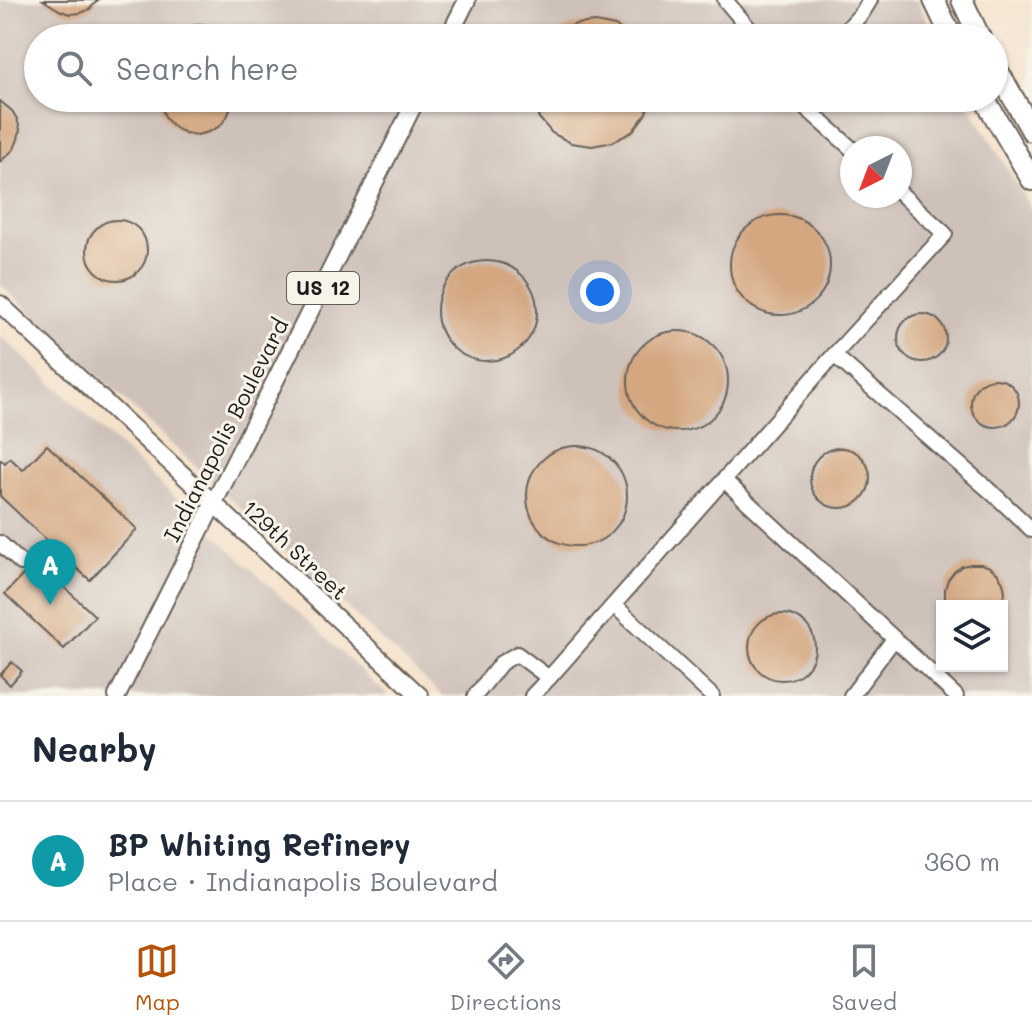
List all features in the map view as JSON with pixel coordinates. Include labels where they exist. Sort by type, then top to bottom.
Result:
[{"type":"highway","points":[[934,0],[945,24]]},
{"type":"highway","points":[[962,0],[973,24]]},
{"type":"highway","points":[[1008,89],[1032,131]]},
{"type":"highway","points":[[992,112],[1032,180]]},
{"type":"main road","points":[[455,24],[467,0]]},
{"type":"main road","name":"Indianapolis Boulevard","points":[[117,696],[410,112]]},
{"type":"main road","name":"129th Street","points":[[0,304],[420,696]]},
{"type":"lane","points":[[725,0],[745,24]]},
{"type":"lane","points":[[852,24],[870,0]]},
{"type":"lane","points":[[811,112],[840,138]]},
{"type":"lane","points":[[532,696],[945,234],[912,204]]},
{"type":"lane","points":[[834,355],[1032,530]]},
{"type":"lane","points":[[724,480],[956,696]]},
{"type":"lane","points":[[0,543],[21,563]]},
{"type":"lane","points":[[614,605],[712,696]]},
{"type":"lane","points":[[851,696],[894,639]]},
{"type":"lane","points":[[475,696],[501,663],[517,654],[549,678]]},
{"type":"shaded area","points":[[0,0],[917,0],[928,24],[24,24],[24,112],[973,112],[1032,210],[1032,696],[442,696],[0,284]]},
{"type":"shaded area","points":[[0,335],[388,696],[0,696]]},
{"type":"building","points":[[43,0],[98,0],[90,9],[70,14]]},
{"type":"building","points":[[0,101],[12,111],[20,129],[14,149],[0,162]]},
{"type":"building","points":[[163,112],[229,112],[220,126],[197,135],[175,128]]},
{"type":"building","points":[[536,112],[646,112],[632,132],[613,142],[592,146],[571,143],[552,133]]},
{"type":"building","points":[[780,215],[808,223],[822,237],[830,265],[822,293],[808,307],[780,315],[752,307],[738,293],[730,265],[738,237],[752,223]]},
{"type":"building","points":[[117,220],[128,222],[138,229],[145,239],[145,261],[138,271],[128,278],[117,280],[106,278],[96,271],[89,261],[87,250],[89,239],[96,229],[106,222]]},
{"type":"building","points":[[487,261],[515,269],[529,283],[537,311],[529,339],[515,353],[487,361],[459,353],[445,339],[437,311],[445,283],[459,269]]},
{"type":"building","points":[[922,314],[939,321],[946,338],[939,355],[922,362],[905,355],[898,338],[905,321]]},
{"type":"building","points":[[678,331],[706,339],[720,353],[728,381],[720,409],[706,423],[678,431],[650,423],[636,409],[628,381],[636,353],[650,339]]},
{"type":"building","points":[[995,379],[1012,386],[1019,403],[1012,420],[995,427],[978,420],[971,403],[978,386]]},
{"type":"building","points":[[47,445],[137,529],[90,580],[66,559],[51,575],[95,616],[64,649],[5,594],[36,561],[40,565],[55,548],[0,496],[0,459],[5,463],[10,458],[23,470]]},
{"type":"building","points":[[577,446],[605,454],[619,468],[627,496],[619,524],[605,538],[577,546],[549,538],[535,524],[527,496],[535,468],[549,454]]},
{"type":"building","points":[[840,448],[851,450],[861,457],[868,467],[868,489],[861,499],[851,506],[840,508],[829,506],[819,499],[812,489],[810,478],[812,467],[819,457],[829,450]]},
{"type":"building","points":[[981,564],[990,567],[1003,582],[1003,600],[945,600],[948,580],[962,566]]},
{"type":"building","points":[[782,614],[795,617],[805,624],[812,634],[815,647],[812,660],[805,670],[795,677],[782,680],[769,677],[759,670],[752,660],[749,647],[752,634],[759,624],[769,617]]},
{"type":"building","points":[[12,662],[22,671],[10,685],[0,675]]},
{"type":"place","name":"BP Whiting Refinery","points":[[50,605]]}]
